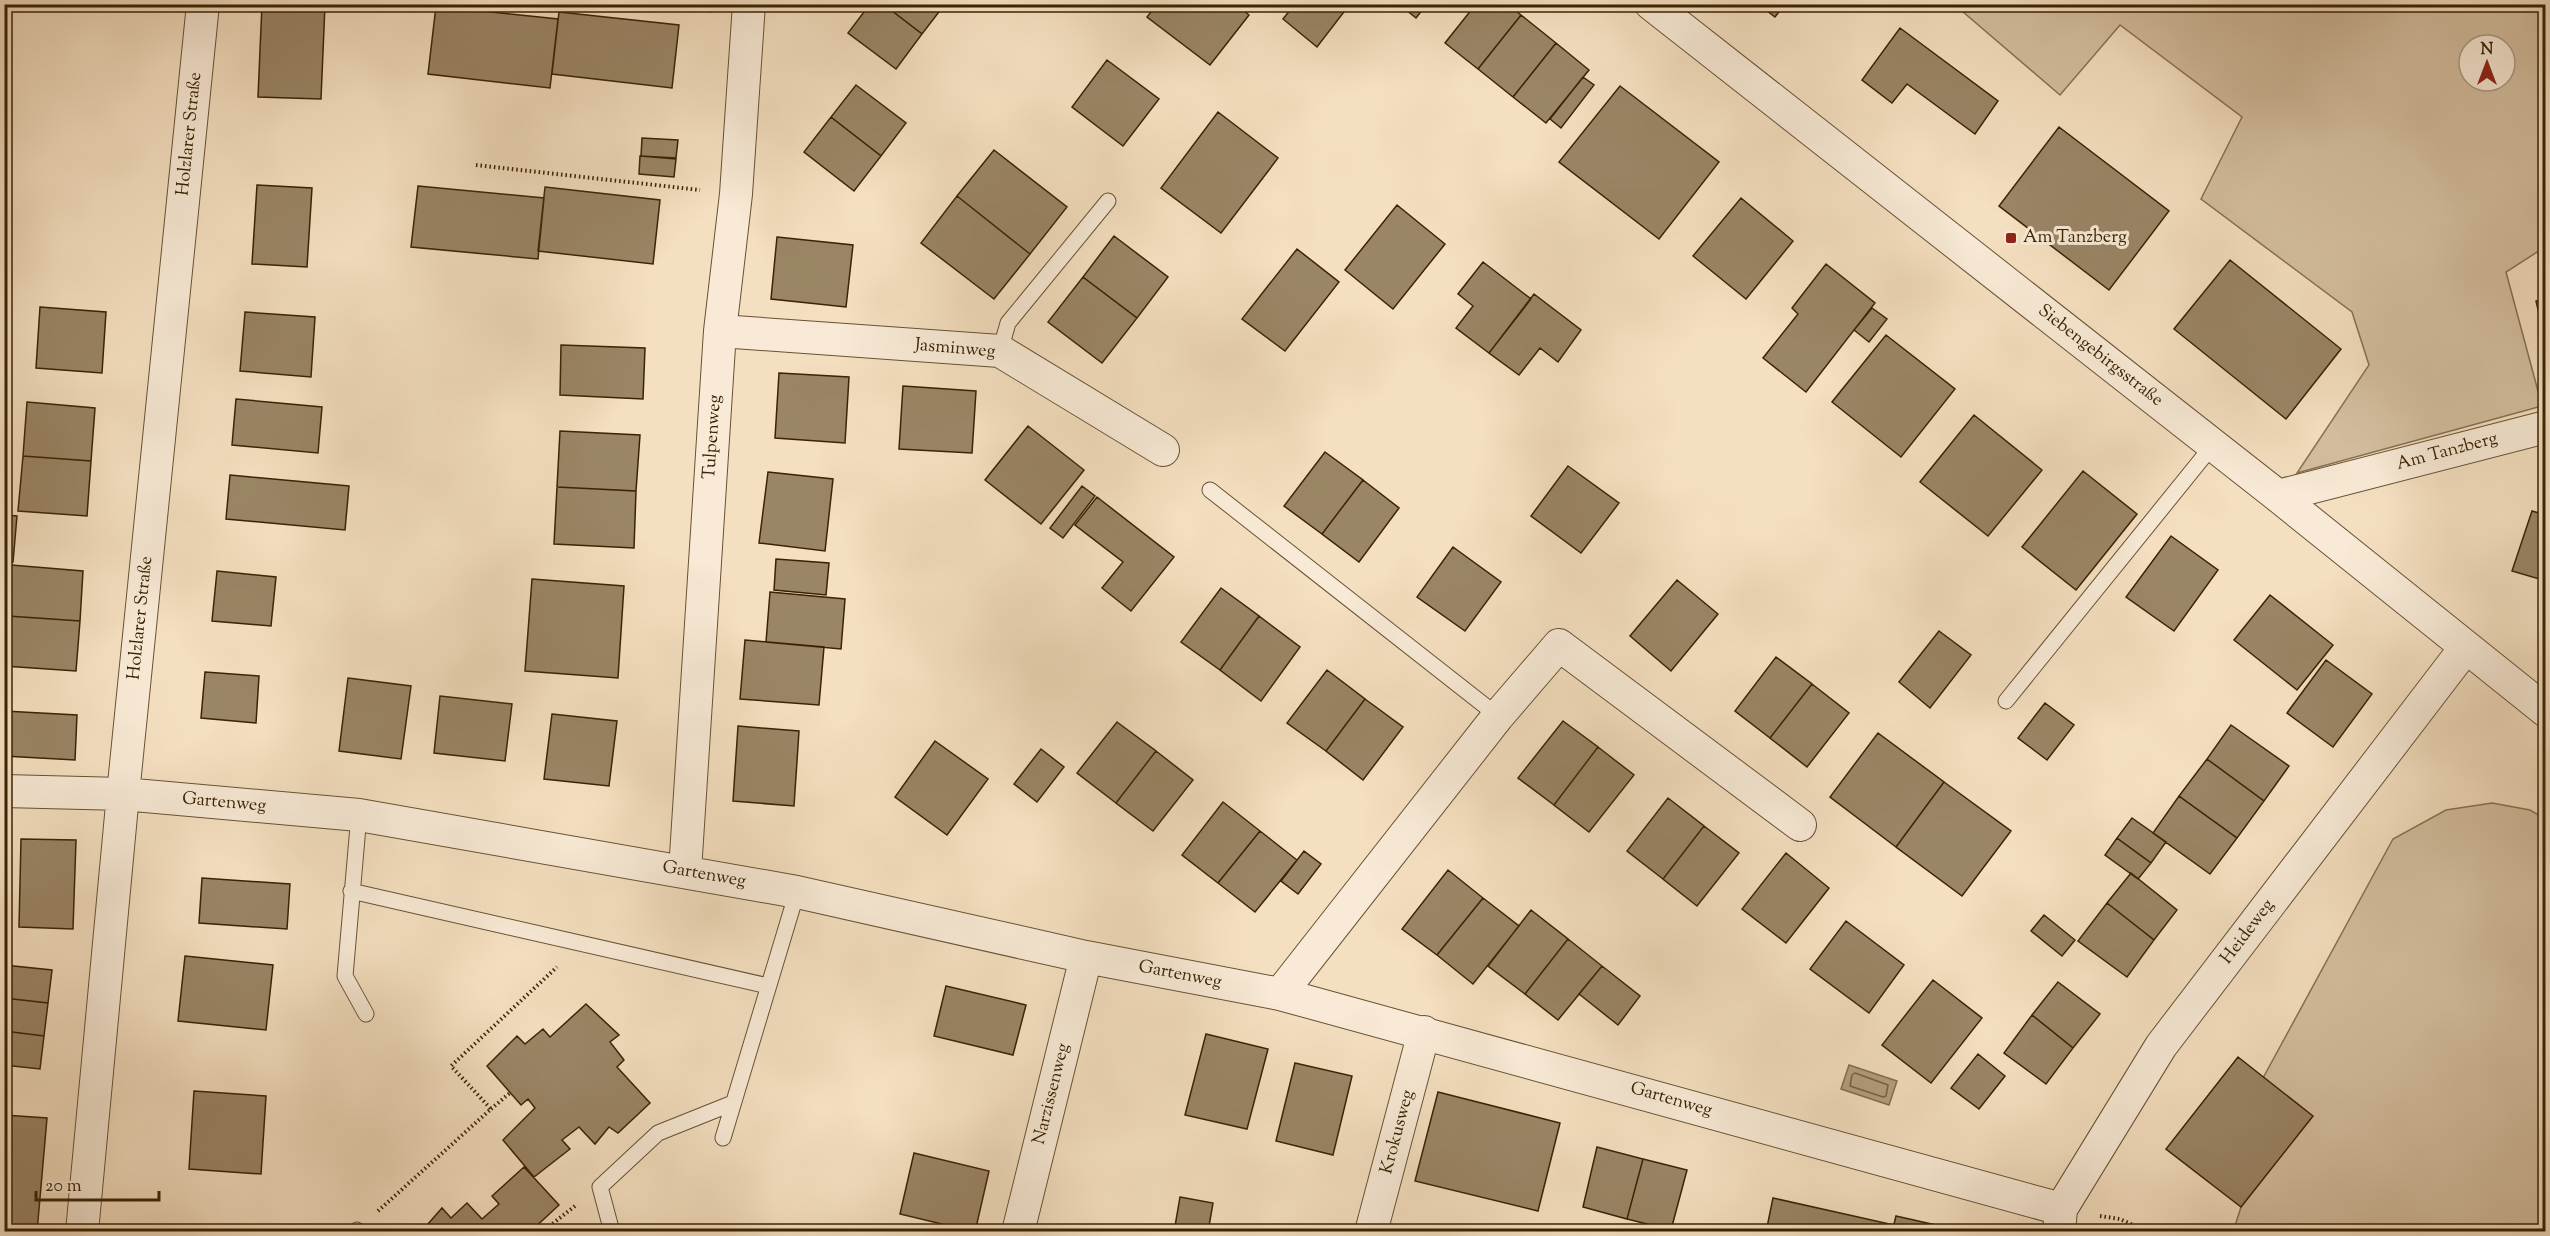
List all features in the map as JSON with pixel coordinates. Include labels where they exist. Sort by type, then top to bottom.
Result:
[{"type":"street","name":"Holzlarer Straße","points":[[82,1232],[123,794],[203,4]]},
{"type":"street","name":"Siebengebirgsstraße","points":[[1651,4],[2278,496],[2546,711]]},
{"type":"street","name":"Tulpenweg","points":[[685,871],[720,331],[736,194],[749,10]]},
{"type":"street","name":"Jasminweg","points":[[720,331],[1000,351],[1163,450]]},
{"type":"street","name":"Am Tanzberg","points":[[2278,496],[2546,427]]},
{"type":"street","points":[[1280,994],[1498,716],[1559,645],[1800,825]]},
{"type":"street","name":"Heideweg","points":[[2060,1220],[2161,1046],[2466,647]]},
{"type":"street","name":"Gartenweg","points":[[4,791],[123,794],[359,815],[797,892],[1086,957],[1280,994],[1424,1032],[2060,1220]]},
{"type":"street","name":"Narzissenweg","points":[[1018,1232],[1086,957]]},
{"type":"street","name":"Krokusweg","points":[[1371,1232],[1424,1032]]},
{"type":"lane","points":[[1000,351],[1008,323],[1108,201]]},
{"type":"lane","points":[[2006,701],[2213,445]]},
{"type":"lane","points":[[1210,490],[1498,716]]},
{"type":"lane","points":[[359,815],[345,976],[366,1014]]},
{"type":"lane","points":[[351,891],[768,986]]},
{"type":"lane","points":[[723,1138],[797,892]]},
{"type":"lane","points":[[612,1232],[600,1187],[658,1133],[733,1103]]},
{"type":"path","points":[[656,4],[749,10]]},
{"type":"path","points":[[476,165],[736,194]]},
{"type":"path","points":[[490,1109],[451,1066],[581,944]]},
{"type":"path","points":[[358,1231],[510,1092]]},
{"type":"path","points":[[542,1232],[600,1187]]},
{"type":"path","points":[[2060,1220],[2120,1219],[2148,1232]]},
{"type":"shaded area","points":[[1955,5],[2545,5],[2545,247],[2506,272],[2542,406],[2297,473],[2369,365],[2352,312],[2201,199],[2242,117],[2120,25],[2060,95]]},
{"type":"shaded area","points":[[2492,803],[2530,810],[2545,819],[2545,1231],[2233,1232],[2241,1207],[2312,1116],[2263,1078],[2393,839],[2446,810]]},
{"type":"water","points":[[1849,1065],[1897,1081],[1889,1105],[1841,1089]]},
{"type":"building","points":[[262,4],[325,5],[321,99],[258,97]]},
{"type":"building","points":[[870,4],[883,4],[922,34],[896,69],[848,33]]},
{"type":"building","points":[[883,4],[945,4],[922,34]]},
{"type":"building","points":[[1157,4],[1236,4],[1249,15],[1210,65],[1147,17]]},
{"type":"building","points":[[1295,4],[1350,4],[1317,47],[1283,19]]},
{"type":"building","points":[[1399,4],[1427,4],[1416,18]]},
{"type":"building","points":[[1476,4],[1507,4],[1521,15],[1478,69],[1445,43]]},
{"type":"building","points":[[1758,4],[1785,4],[1775,17]]},
{"type":"building","points":[[436,6],[558,19],[550,88],[428,74]]},
{"type":"building","points":[[559,12],[679,25],[672,88],[552,74]]},
{"type":"building","points":[[1521,15],[1556,43],[1513,97],[1478,69]]},
{"type":"building","points":[[1900,28],[1998,101],[1975,134],[1907,84],[1892,103],[1862,80]]},
{"type":"building","points":[[1556,43],[1589,70],[1546,123],[1513,97]]},
{"type":"building","points":[[1107,60],[1159,99],[1123,146],[1072,107]]},
{"type":"building","points":[[1583,77],[1594,85],[1561,128],[1550,119]]},
{"type":"building","points":[[856,85],[906,123],[881,156],[831,117]]},
{"type":"building","points":[[1620,86],[1719,162],[1659,239],[1559,162]]},
{"type":"building","points":[[1218,112],[1278,158],[1221,233],[1161,188]]},
{"type":"building","points":[[831,117],[881,156],[854,191],[804,152]]},
{"type":"building","points":[[2059,127],[2169,211],[2109,290],[1999,206]]},
{"type":"building","points":[[642,138],[678,140],[676,158],[641,156]]},
{"type":"building","points":[[994,150],[1067,207],[1030,254],[957,196]]},
{"type":"building","points":[[640,156],[676,159],[674,177],[639,174]]},
{"type":"building","points":[[257,185],[312,188],[307,267],[252,264]]},
{"type":"building","points":[[418,186],[544,198],[538,259],[411,247]]},
{"type":"building","points":[[545,187],[660,200],[653,264],[538,251]]},
{"type":"building","points":[[957,196],[1030,254],[994,299],[921,243]]},
{"type":"building","points":[[1741,198],[1793,241],[1746,299],[1693,256]]},
{"type":"building","points":[[1397,205],[1445,244],[1393,309],[1345,270]]},
{"type":"building","points":[[1114,236],[1168,277],[1137,318],[1083,277]]},
{"type":"building","points":[[777,237],[853,245],[846,307],[771,299]]},
{"type":"building","points":[[1297,249],[1339,282],[1285,351],[1242,319]]},
{"type":"building","points":[[2230,260],[2341,349],[2286,419],[2174,329]]},
{"type":"building","points":[[1483,262],[1531,299],[1489,353],[1456,328],[1473,306],[1458,294]]},
{"type":"building","points":[[1826,264],[1875,303],[1806,392],[1763,358],[1798,314],[1792,308]]},
{"type":"building","points":[[1083,277],[1137,318],[1102,363],[1048,322]]},
{"type":"building","points":[[1534,294],[1581,330],[1558,362],[1540,348],[1519,375],[1489,353]]},
{"type":"building","points":[[2546,299],[2546,344],[2536,301]]},
{"type":"building","points":[[40,307],[106,312],[102,373],[36,368]]},
{"type":"building","points":[[1872,308],[1887,319],[1869,342],[1854,330]]},
{"type":"building","points":[[245,312],[315,317],[311,377],[240,371]]},
{"type":"building","points":[[1886,335],[1955,389],[1901,457],[1832,402]]},
{"type":"building","points":[[561,345],[645,348],[643,399],[560,395]]},
{"type":"building","points":[[779,373],[849,377],[845,443],[775,438]]},
{"type":"building","points":[[903,386],[976,391],[972,453],[899,449]]},
{"type":"building","points":[[236,399],[322,407],[318,453],[232,445]]},
{"type":"building","points":[[27,402],[95,408],[91,461],[23,456]]},
{"type":"building","points":[[1974,415],[2042,470],[1988,536],[1920,482]]},
{"type":"building","points":[[1028,426],[1084,470],[1041,524],[985,480]]},
{"type":"building","points":[[560,431],[640,435],[636,491],[557,487]]},
{"type":"building","points":[[1325,452],[1363,480],[1322,534],[1284,506]]},
{"type":"building","points":[[23,456],[91,461],[87,516],[18,511]]},
{"type":"building","points":[[1568,466],[1619,503],[1581,553],[1531,516]]},
{"type":"building","points":[[2083,471],[2137,514],[2076,590],[2022,547]]},
{"type":"building","points":[[768,472],[833,479],[825,551],[759,543]]},
{"type":"building","points":[[230,475],[349,486],[345,530],[226,519]]},
{"type":"building","points":[[1363,480],[1399,508],[1359,562],[1322,534]]},
{"type":"building","points":[[1082,486],[1095,496],[1063,538],[1050,528]]},
{"type":"building","points":[[557,487],[636,491],[634,548],[554,544]]},
{"type":"building","points":[[1097,497],[1174,557],[1131,611],[1102,588],[1123,562],[1075,525]]},
{"type":"building","points":[[2532,511],[2546,515],[2546,581],[2512,571]]},
{"type":"building","points":[[4,515],[17,516],[13,562],[4,562]]},
{"type":"building","points":[[2171,536],[2218,570],[2174,631],[2126,597]]},
{"type":"building","points":[[1453,547],[1501,582],[1465,631],[1417,597]]},
{"type":"building","points":[[776,559],[829,563],[826,595],[774,590]]},
{"type":"building","points":[[11,565],[83,571],[80,621],[8,616]]},
{"type":"building","points":[[217,571],[276,577],[271,626],[212,621]]},
{"type":"building","points":[[532,579],[624,586],[618,678],[525,671]]},
{"type":"building","points":[[1677,580],[1718,614],[1671,671],[1630,636]]},
{"type":"building","points":[[1221,588],[1259,616],[1220,670],[1181,642]]},
{"type":"building","points":[[770,592],[845,599],[841,649],[766,642]]},
{"type":"building","points":[[2270,595],[2333,645],[2297,690],[2234,640]]},
{"type":"building","points":[[8,616],[80,621],[76,671],[4,666]]},
{"type":"building","points":[[1259,616],[1300,647],[1261,701],[1220,670]]},
{"type":"building","points":[[1939,631],[1971,655],[1930,708],[1899,682]]},
{"type":"building","points":[[745,640],[824,647],[819,705],[740,699]]},
{"type":"building","points":[[1776,657],[1812,684],[1770,738],[1735,711]]},
{"type":"building","points":[[2326,660],[2372,694],[2333,747],[2287,713]]},
{"type":"building","points":[[1327,670],[1365,699],[1326,751],[1287,723]]},
{"type":"building","points":[[205,672],[259,676],[256,723],[201,718]]},
{"type":"building","points":[[348,678],[411,686],[401,759],[339,751]]},
{"type":"building","points":[[1812,684],[1849,713],[1807,767],[1770,738]]},
{"type":"building","points":[[440,696],[512,704],[505,761],[434,753]]},
{"type":"building","points":[[1365,699],[1403,727],[1363,780],[1326,751]]},
{"type":"building","points":[[2045,703],[2074,725],[2047,760],[2018,738]]},
{"type":"building","points":[[4,711],[77,715],[75,760],[4,756]]},
{"type":"building","points":[[552,714],[617,721],[609,786],[544,779]]},
{"type":"building","points":[[1563,721],[1598,747],[1554,805],[1518,778]]},
{"type":"building","points":[[1117,722],[1156,751],[1116,803],[1077,773]]},
{"type":"building","points":[[2231,725],[2289,766],[2264,801],[2207,759]]},
{"type":"building","points":[[738,726],[799,731],[794,806],[733,801]]},
{"type":"building","points":[[1878,733],[1944,782],[1896,847],[1830,797]]},
{"type":"building","points":[[935,741],[988,779],[947,835],[895,797]]},
{"type":"building","points":[[1598,747],[1634,775],[1589,832],[1554,805]]},
{"type":"building","points":[[1041,749],[1064,767],[1037,802],[1014,784]]},
{"type":"building","points":[[1156,751],[1193,780],[1153,831],[1116,803]]},
{"type":"building","points":[[2207,759],[2264,801],[2237,838],[2179,796]]},
{"type":"building","points":[[1944,782],[2011,831],[1962,896],[1896,847]]},
{"type":"building","points":[[2179,796],[2237,838],[2210,874],[2153,833]]},
{"type":"building","points":[[1668,798],[1704,826],[1663,879],[1627,851]]},
{"type":"building","points":[[1223,802],[1260,831],[1218,883],[1182,855]]},
{"type":"building","points":[[2132,818],[2166,842],[2151,863],[2117,838]]},
{"type":"building","points":[[1704,826],[1739,853],[1697,906],[1663,879]]},
{"type":"building","points":[[1260,831],[1297,860],[1255,912],[1218,883]]},
{"type":"building","points":[[2117,838],[2151,863],[2138,879],[2105,855]]},
{"type":"building","points":[[21,839],[76,840],[73,929],[19,927]]},
{"type":"building","points":[[1304,851],[1321,864],[1298,894],[1281,881]]},
{"type":"building","points":[[1786,853],[1829,888],[1786,943],[1742,909]]},
{"type":"building","points":[[1448,870],[1483,898],[1437,955],[1402,929]]},
{"type":"building","points":[[2131,873],[2177,910],[2154,940],[2107,903]]},
{"type":"building","points":[[202,878],[290,884],[287,929],[199,923]]},
{"type":"building","points":[[1483,898],[1519,926],[1473,984],[1437,955]]},
{"type":"building","points":[[2107,903],[2154,940],[2127,977],[2078,941]]},
{"type":"building","points":[[1531,910],[1568,939],[1525,994],[1488,966]]},
{"type":"building","points":[[2044,915],[2075,940],[2062,956],[2031,931]]},
{"type":"building","points":[[1846,921],[1904,965],[1869,1013],[1810,969]]},
{"type":"building","points":[[1568,939],[1602,966],[1558,1020],[1525,994]]},
{"type":"building","points":[[185,956],[273,965],[266,1030],[178,1021]]},
{"type":"building","points":[[4,965],[52,970],[48,1003],[4,998]]},
{"type":"building","points":[[1602,966],[1640,996],[1618,1025],[1579,994]]},
{"type":"building","points":[[1933,980],[1982,1018],[1931,1083],[1882,1045]]},
{"type":"building","points":[[2058,982],[2100,1014],[2073,1048],[2032,1015]]},
{"type":"building","points":[[946,986],[1026,1005],[1013,1055],[934,1036]]},
{"type":"building","points":[[4,998],[48,1003],[44,1036],[4,1031]]},
{"type":"building","points":[[586,1004],[619,1035],[610,1042],[624,1060],[617,1067],[650,1103],[618,1133],[609,1127],[595,1144],[579,1127],[562,1140],[570,1149],[534,1177],[503,1140],[535,1108],[528,1099],[521,1105],[487,1066],[517,1036],[525,1044],[543,1029],[550,1037]]},
{"type":"building","points":[[2032,1015],[2073,1048],[2046,1084],[2004,1053]]},
{"type":"building","points":[[4,1031],[44,1036],[40,1069],[4,1065]]},
{"type":"building","points":[[1206,1034],[1268,1049],[1247,1129],[1185,1115]]},
{"type":"building","points":[[1978,1054],[2005,1076],[1979,1109],[1951,1088]]},
{"type":"building","points":[[2238,1057],[2313,1116],[2241,1207],[2166,1149]]},
{"type":"building","points":[[1295,1063],[1352,1076],[1333,1155],[1276,1141]]},
{"type":"building","points":[[194,1091],[266,1096],[261,1174],[189,1169]]},
{"type":"building","points":[[1438,1092],[1560,1123],[1538,1211],[1415,1181]]},
{"type":"building","points":[[4,1115],[47,1118],[37,1232],[4,1232]]},
{"type":"building","points":[[1597,1147],[1643,1159],[1627,1219],[1583,1207]]},
{"type":"building","points":[[914,1153],[989,1171],[975,1232],[900,1214]]},
{"type":"building","points":[[1643,1159],[1687,1170],[1671,1230],[1627,1219]]},
{"type":"building","points":[[524,1167],[559,1205],[530,1232],[421,1232],[442,1208],[451,1218],[467,1203],[482,1219],[499,1204],[492,1196]]},
{"type":"building","points":[[1180,1197],[1213,1203],[1208,1232],[1174,1232]]},
{"type":"building","points":[[1773,1198],[1894,1225],[1892,1232],[1766,1232]]},
{"type":"building","points":[[1896,1216],[1967,1232],[1892,1232]]},
{"type":"place","name":"Am Tanzberg","points":[[2011,238]]}]
